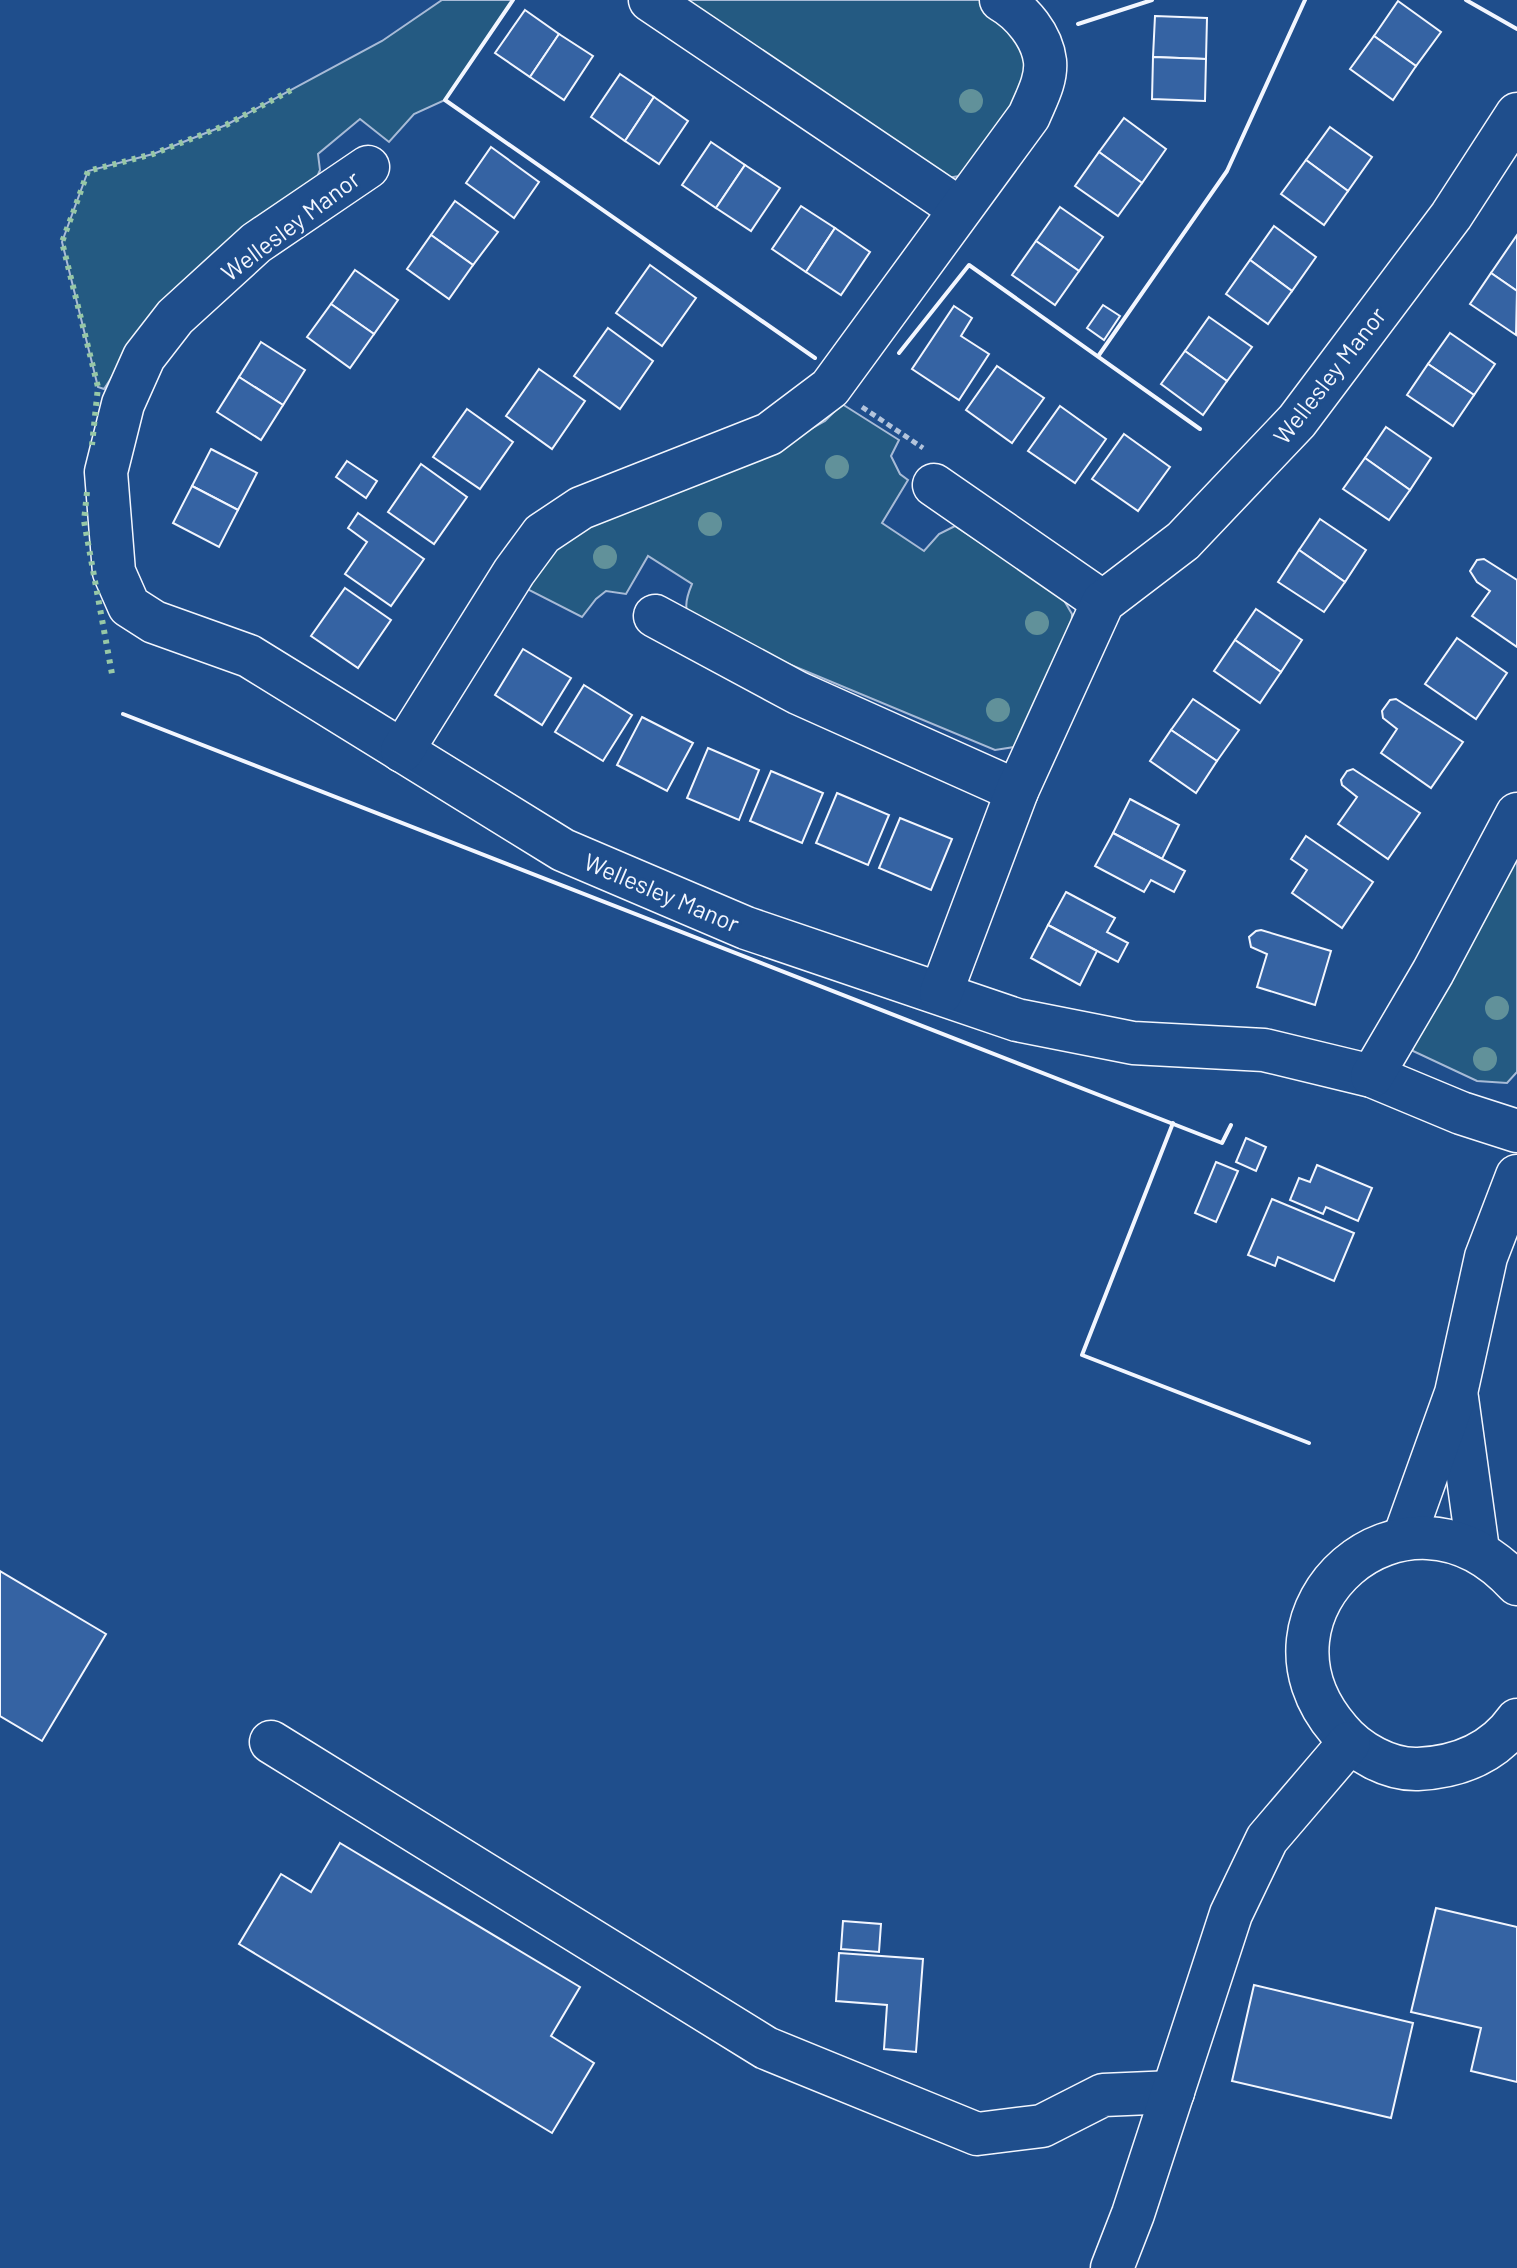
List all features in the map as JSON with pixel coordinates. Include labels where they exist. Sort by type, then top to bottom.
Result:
[{"type":"street","points":[[650,0],[960,209]]},
{"type":"street","points":[[402,751],[514,572],[542,534],[581,508],[769,434],[830,388],[1029,116],[1041,89],[1045,61],[1031,26],[1001,0]]},
{"type":"street","name":"Wellesley Manor","points":[[941,993],[1017,791],[1103,602],[1183,541],[1297,421],[1451,216],[1517,114]]},
{"type":"street","name":"Wellesley Manor","points":[[368,167],[256,243],[175,317],[144,357],[123,404],[106,472],[114,572],[129,606],[154,622],[249,656],[563,850],[746,928],[1017,1020],[1133,1043],[1264,1050],[1372,1076],[1461,1113],[1517,1131]]},
{"type":"street","points":[[934,485],[1103,602]]},
{"type":"street","points":[[655,616],[798,693],[1017,791]]},
{"type":"street","points":[[1372,1076],[1433,972],[1517,814]]},
{"type":"street","points":[[1404,1538],[1456,1393],[1486,1257],[1517,1176]]},
{"type":"street","points":[[1456,1393],[1478,1550]]},
{"type":"street","points":[[1517,1584],[1478,1550],[1442,1538],[1404,1538],[1368,1550],[1338,1574],[1317,1605],[1308,1641],[1310,1679],[1324,1714],[1349,1743],[1379,1761],[1413,1769],[1447,1767],[1479,1755],[1507,1734],[1517,1720]]},
{"type":"street","points":[[271,1742],[766,2048],[977,2134],[1042,2126],[1103,2095],[1173,2092]]},
{"type":"street","points":[[1112,2268],[1133,2214],[1231,1914],[1267,1839],[1349,1743]]},
{"type":"path","points":[[830,388],[922,446],[934,485]]},
{"type":"shaded area","points":[[442,0],[513,0],[445,100],[414,114],[389,142],[360,119],[318,154],[320,170],[314,184],[144,328],[104,389],[98,387],[62,242],[88,171],[153,154],[226,125],[382,41]]},
{"type":"shaded area","points":[[680,0],[982,0],[1014,29],[1024,52],[1026,72],[1023,91],[1003,126],[959,176],[942,179]]},
{"type":"shaded area","points":[[842,404],[899,440],[891,456],[900,474],[908,480],[882,523],[924,551],[939,534],[955,526],[1062,597],[1072,614],[1071,638],[1014,747],[995,750],[707,630],[687,611],[692,584],[648,556],[626,594],[606,591],[582,617],[527,589],[559,545],[595,516],[782,445],[825,421]]},
{"type":"shaded area","points":[[1517,857],[1517,1072],[1507,1083],[1477,1081],[1413,1051],[1410,1042]]},
{"type":"building","points":[[1398,1],[1441,32],[1416,66],[1374,36]]},
{"type":"building","points":[[525,10],[559,34],[530,77],[495,53]]},
{"type":"building","points":[[1155,16],[1207,18],[1206,59],[1153,57]]},
{"type":"building","points":[[559,34],[593,56],[564,100],[530,77]]},
{"type":"building","points":[[1374,36],[1416,66],[1393,100],[1350,69]]},
{"type":"building","points":[[1153,57],[1206,59],[1205,101],[1152,99]]},
{"type":"building","points":[[620,74],[654,97],[625,141],[591,117]]},
{"type":"building","points":[[654,97],[688,121],[659,164],[625,141]]},
{"type":"building","points":[[1124,118],[1166,149],[1142,183],[1099,152]]},
{"type":"building","points":[[1330,127],[1372,157],[1348,191],[1306,160]]},
{"type":"building","points":[[711,142],[745,165],[716,208],[682,185]]},
{"type":"building","points":[[491,147],[539,182],[514,218],[466,183]]},
{"type":"building","points":[[1099,152],[1142,183],[1118,216],[1075,186]]},
{"type":"building","points":[[1306,160],[1348,191],[1324,225],[1281,194]]},
{"type":"building","points":[[745,165],[780,188],[751,231],[716,208]]},
{"type":"building","points":[[455,201],[498,232],[473,265],[431,235]]},
{"type":"building","points":[[801,206],[835,228],[806,272],[772,249]]},
{"type":"building","points":[[1060,207],[1103,237],[1079,271],[1036,241]]},
{"type":"building","points":[[1274,226],[1316,257],[1292,291],[1250,260]]},
{"type":"building","points":[[835,228],[870,252],[841,295],[806,272]]},
{"type":"building","points":[[431,235],[473,265],[449,299],[407,269]]},
{"type":"building","points":[[1517,235],[1517,291],[1491,273]]},
{"type":"building","points":[[1036,241],[1079,271],[1055,305],[1012,275]]},
{"type":"building","points":[[1250,260],[1292,291],[1268,324],[1226,294]]},
{"type":"building","points":[[650,265],[696,298],[662,346],[616,313]]},
{"type":"building","points":[[355,270],[398,300],[374,334],[331,304]]},
{"type":"building","points":[[1491,273],[1517,291],[1516,335],[1470,304]]},
{"type":"building","points":[[331,304],[374,334],[350,368],[307,337]]},
{"type":"building","points":[[1103,305],[1120,316],[1104,340],[1087,328]]},
{"type":"building","points":[[954,306],[972,318],[961,336],[989,354],[959,400],[912,369]]},
{"type":"building","points":[[1209,317],[1252,347],[1227,381],[1185,351]]},
{"type":"building","points":[[608,328],[653,361],[620,409],[574,376]]},
{"type":"building","points":[[1450,333],[1495,364],[1474,395],[1428,364]]},
{"type":"building","points":[[261,342],[305,370],[283,405],[239,377]]},
{"type":"building","points":[[1185,351],[1227,381],[1203,415],[1161,384]]},
{"type":"building","points":[[1428,364],[1474,395],[1453,426],[1407,395]]},
{"type":"building","points":[[997,366],[1044,398],[1012,443],[966,410]]},
{"type":"building","points":[[539,369],[585,401],[552,449],[506,416]]},
{"type":"building","points":[[239,377],[283,405],[261,440],[217,412]]},
{"type":"building","points":[[1060,406],[1106,439],[1075,483],[1028,451]]},
{"type":"building","points":[[467,409],[513,442],[480,489],[433,457]]},
{"type":"building","points":[[1386,427],[1431,458],[1410,490],[1365,458]]},
{"type":"building","points":[[1124,434],[1170,467],[1138,511],[1092,479]]},
{"type":"building","points":[[211,449],[257,473],[238,510],[192,486]]},
{"type":"building","points":[[1365,458],[1410,490],[1389,520],[1343,489]]},
{"type":"building","points":[[347,461],[377,481],[366,498],[336,477]]},
{"type":"building","points":[[421,464],[467,497],[434,544],[388,512]]},
{"type":"building","points":[[192,486],[238,510],[219,547],[173,523]]},
{"type":"building","points":[[358,513],[424,559],[391,606],[345,574],[367,542],[348,528]]},
{"type":"building","points":[[1320,519],[1366,550],[1345,582],[1299,550]]},
{"type":"building","points":[[1299,550],[1345,582],[1324,612],[1278,582]]},
{"type":"building","points":[[1484,559],[1517,580],[1517,647],[1472,616],[1490,591],[1477,582],[1470,571],[1477,560]]},
{"type":"building","points":[[345,588],[391,620],[358,668],[311,636]]},
{"type":"building","points":[[1256,609],[1302,640],[1281,672],[1235,640]]},
{"type":"building","points":[[1457,638],[1507,673],[1476,719],[1425,684]]},
{"type":"building","points":[[1235,640],[1281,672],[1260,703],[1214,671]]},
{"type":"building","points":[[523,649],[571,678],[542,725],[495,695]]},
{"type":"building","points":[[584,685],[632,715],[603,761],[555,732]]},
{"type":"building","points":[[1193,699],[1239,730],[1217,761],[1171,730]]},
{"type":"building","points":[[1396,699],[1463,742],[1431,788],[1381,753],[1397,729],[1383,718],[1382,711],[1390,700]]},
{"type":"building","points":[[642,717],[693,743],[667,791],[617,765]]},
{"type":"building","points":[[1171,730],[1217,761],[1196,793],[1150,761]]},
{"type":"building","points":[[708,748],[759,770],[739,820],[687,798]]},
{"type":"building","points":[[1353,769],[1420,813],[1388,859],[1338,824],[1357,797],[1342,785],[1341,780],[1347,771]]},
{"type":"building","points":[[771,771],[823,793],[802,843],[750,821]]},
{"type":"building","points":[[837,793],[889,815],[868,865],[816,843]]},
{"type":"building","points":[[1130,799],[1179,825],[1162,859],[1113,833]]},
{"type":"building","points":[[900,818],[952,839],[931,890],[879,868]]},
{"type":"building","points":[[1113,833],[1185,871],[1174,892],[1151,880],[1144,892],[1095,866]]},
{"type":"building","points":[[1306,836],[1373,882],[1342,928],[1292,893],[1307,870],[1291,859]]},
{"type":"building","points":[[1066,892],[1115,918],[1107,932],[1128,943],[1118,962],[1048,925]]},
{"type":"building","points":[[1048,925],[1097,951],[1080,985],[1031,958]]},
{"type":"building","points":[[1261,930],[1331,951],[1315,1005],[1257,987],[1267,954],[1251,947],[1249,937]]},
{"type":"building","points":[[1246,1138],[1266,1147],[1256,1171],[1236,1162]]},
{"type":"building","points":[[1216,1162],[1238,1171],[1216,1222],[1195,1213]]},
{"type":"building","points":[[1317,1165],[1372,1188],[1358,1221],[1326,1207],[1323,1214],[1290,1200],[1299,1178],[1310,1182]]},
{"type":"building","points":[[1272,1199],[1354,1233],[1334,1281],[1278,1257],[1275,1266],[1248,1255]]},
{"type":"building","points":[[0,1571],[106,1634],[42,1741],[0,1716]]},
{"type":"building","points":[[340,1843],[580,1987],[551,2036],[594,2063],[552,2133],[239,1944],[281,1874],[311,1892]]},
{"type":"building","points":[[1436,1908],[1517,1927],[1517,2082],[1471,2071],[1481,2028],[1411,2012]]},
{"type":"building","points":[[843,1921],[881,1924],[879,1952],[841,1949]]},
{"type":"building","points":[[839,1953],[923,1959],[916,2052],[884,2049],[887,2005],[836,2001]]},
{"type":"building","points":[[1254,1985],[1413,2023],[1391,2118],[1232,2081]]},
{"type":"hedge","points":[[73,213],[88,171],[153,154],[226,125],[293,89]]},
{"type":"hedge","points":[[71,218],[62,242],[98,387],[92,445]]},
{"type":"hedge","points":[[87,492],[84,521],[112,674]]},
{"type":"wall","points":[[513,0],[445,100],[815,358]]},
{"type":"wall","points":[[1078,24],[1152,0]]},
{"type":"wall","points":[[1099,355],[1227,171],[1305,0]]},
{"type":"wall","points":[[1466,0],[1517,29]]},
{"type":"wall","points":[[899,353],[969,265],[1200,429]]},
{"type":"wall","points":[[123,714],[1222,1143],[1231,1125]]},
{"type":"wall","points":[[1173,1123],[1082,1355],[1309,1443]]}]
